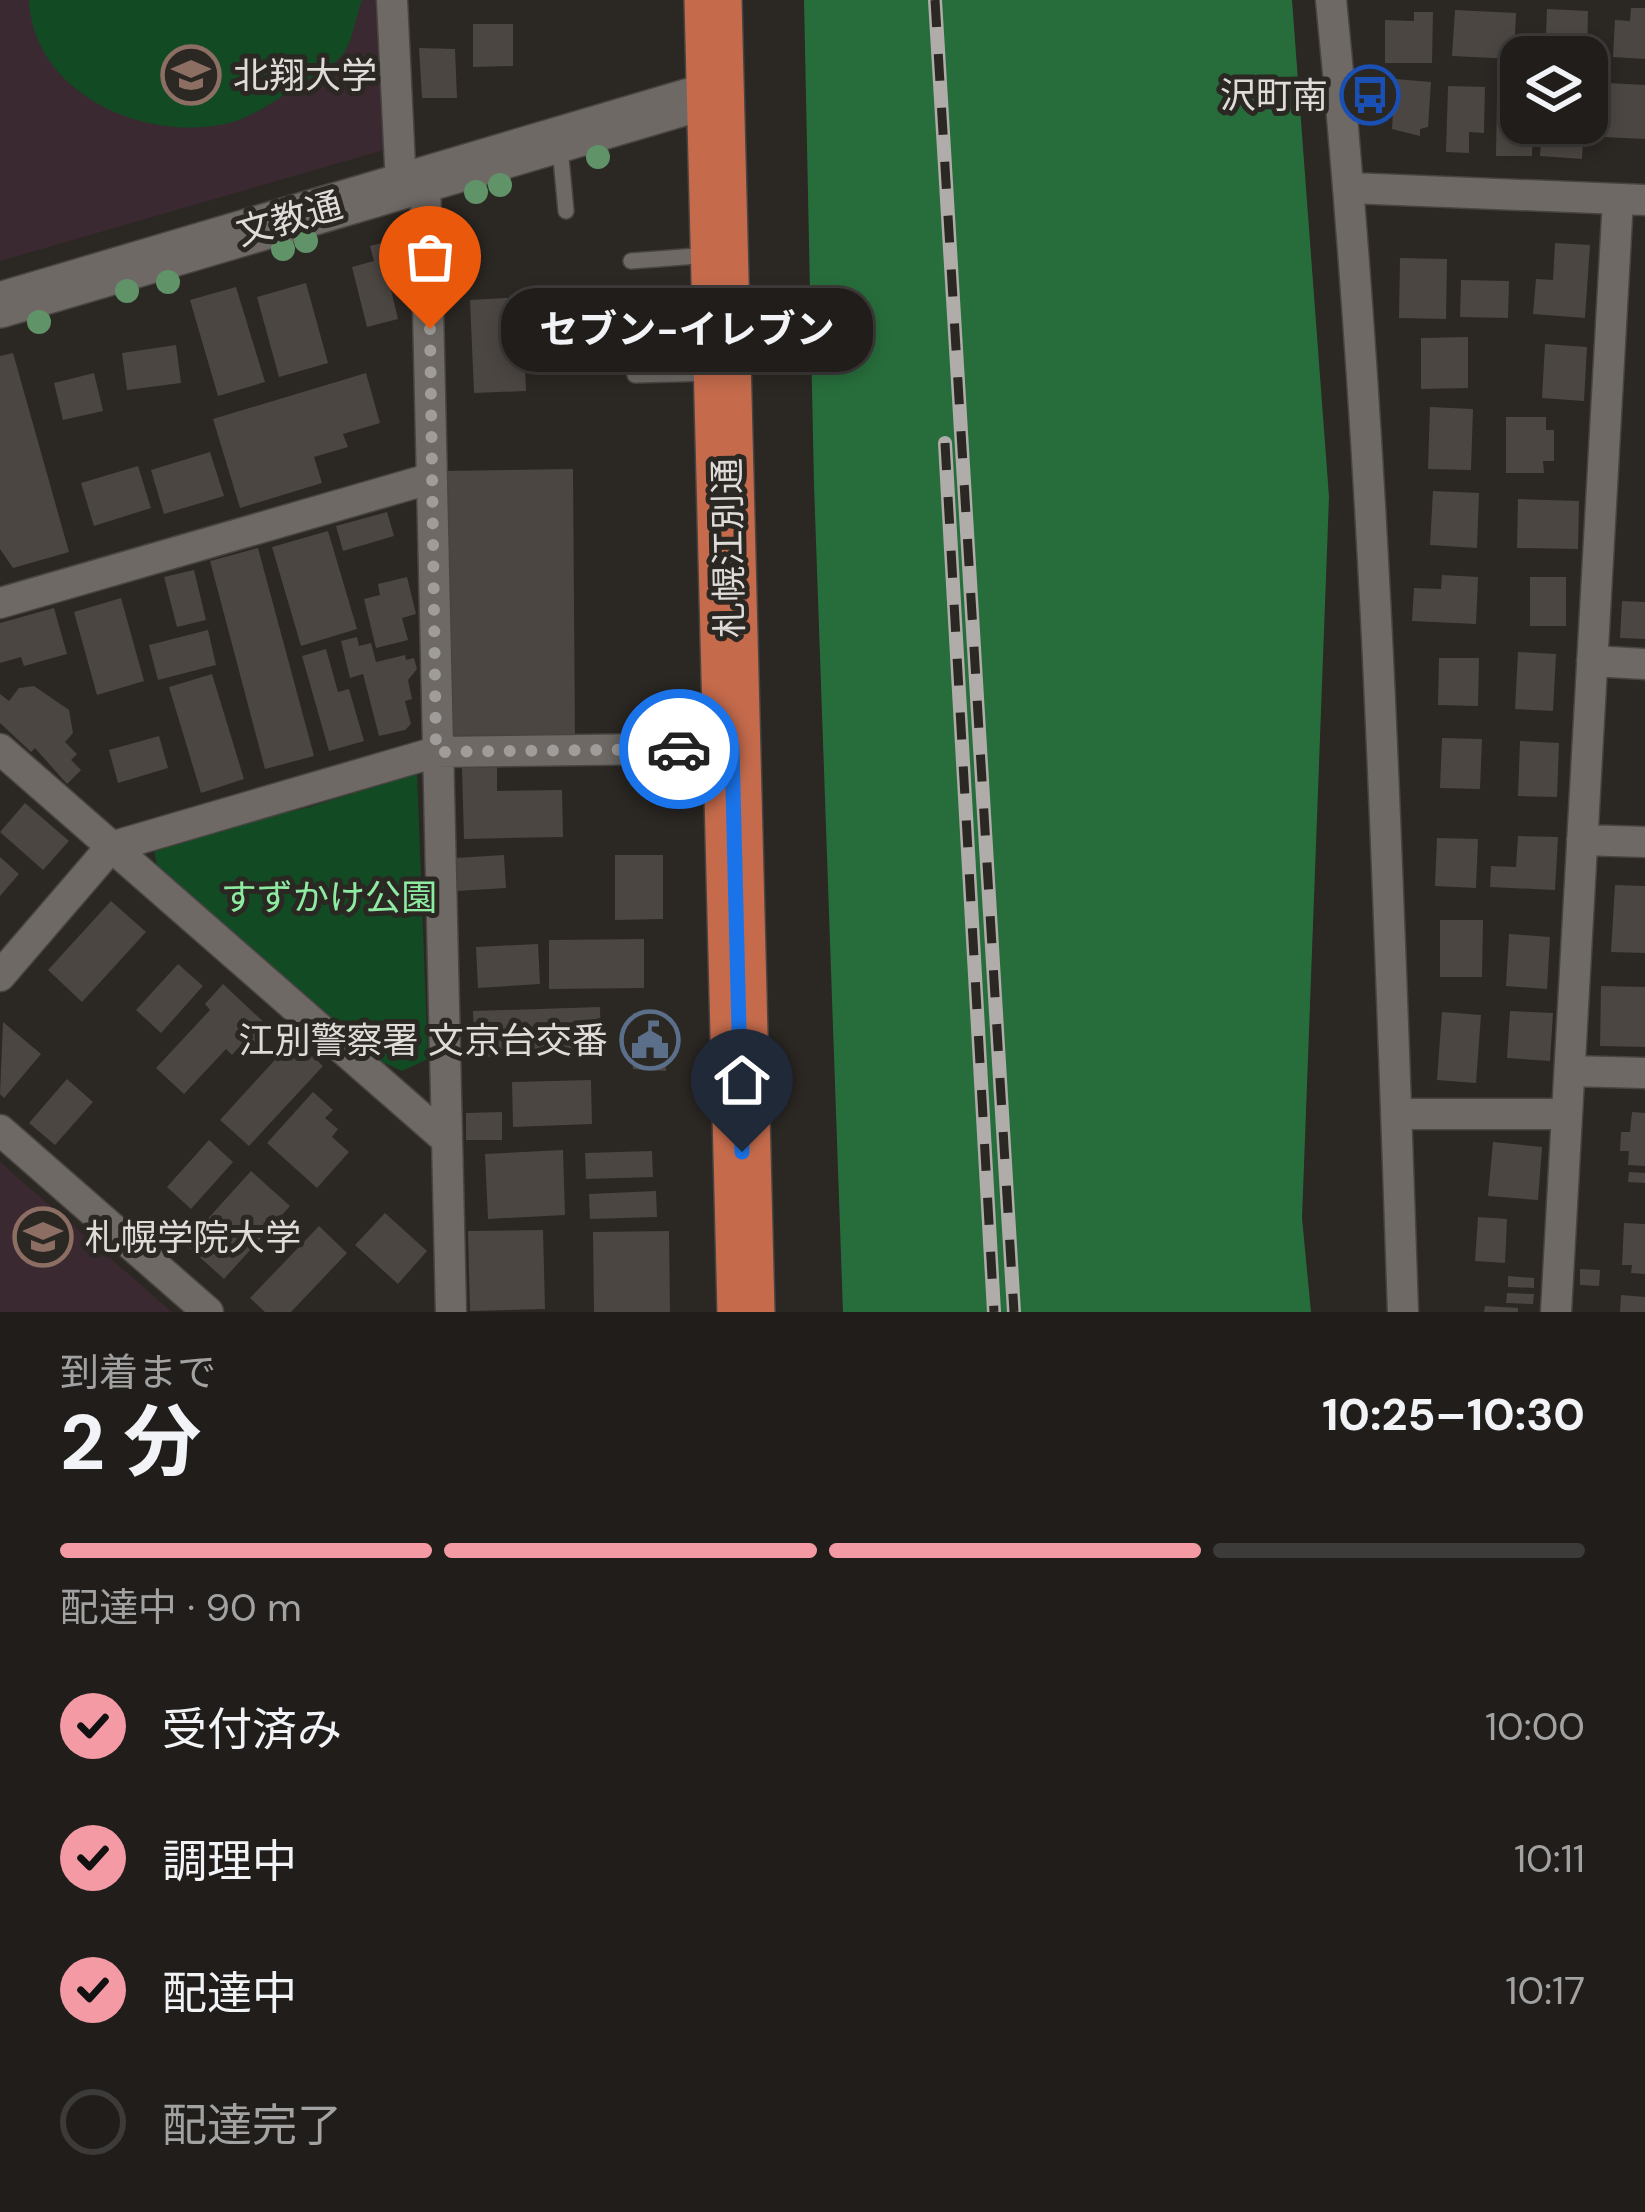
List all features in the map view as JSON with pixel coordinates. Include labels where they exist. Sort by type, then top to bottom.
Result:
[{"type":"highway","name":"札幌江別通","points":[[713,0],[746,1312]]},
{"type":"street","points":[[392,0],[413,182],[429,479],[451,1312]]},
{"type":"street","points":[[1331,0],[1350,188],[1403,1312]]},
{"type":"street","name":"文教通","points":[[0,305],[717,93]]},
{"type":"street","points":[[1350,188],[1632,200],[1592,661],[1556,1312]]},
{"type":"street","points":[[0,602],[429,479]]},
{"type":"street","points":[[1592,661],[1645,664]]},
{"type":"street","points":[[0,976],[111,847],[436,752],[732,748]]},
{"type":"street","points":[[0,749],[447,1140]]},
{"type":"street","points":[[1582,840],[1645,842]]},
{"type":"street","points":[[1570,1071],[1645,1073]]},
{"type":"street","points":[[1396,1114],[1568,1114]]},
{"type":"street","points":[[0,1130],[208,1312]]},
{"type":"lane","points":[[559,139],[566,211]]},
{"type":"lane","points":[[631,261],[719,255]]},
{"type":"lane","points":[[634,375],[724,372]]},
{"type":"shaded area","name":"北翔大学","points":[[0,0],[380,0],[384,150],[0,261]]},
{"type":"shaded area","name":"札幌学院大学","points":[[0,1162],[172,1312],[0,1312]]},
{"type":"green space","points":[[29,0],[362,0],[347,47],[335,62],[250,115],[200,127],[132,119],[73,86],[51,62],[35,33]]},
{"type":"green space","points":[[804,0],[1292,0],[1329,497],[1302,1218],[1311,1312],[843,1312],[814,485]]},
{"type":"green space","name":"すずかけ公園","points":[[417,773],[428,1059],[402,1071],[374,1058],[158,870],[154,852],[166,841],[310,807]]},
{"type":"building","points":[[1631,8],[1645,8],[1645,59],[1613,57],[1615,20],[1630,21]]},
{"type":"building","points":[[1547,9],[1588,11],[1587,36],[1546,36]]},
{"type":"building","points":[[1455,10],[1516,13],[1515,36],[1500,36],[1500,58],[1452,56]]},
{"type":"building","points":[[1414,12],[1433,12],[1432,63],[1385,63],[1385,20],[1414,21]]},
{"type":"building","points":[[473,24],[513,24],[513,66],[473,67]]},
{"type":"building","points":[[419,48],[455,49],[457,98],[422,98]]},
{"type":"building","points":[[1395,79],[1431,82],[1428,127],[1420,129],[1420,136],[1392,129]]},
{"type":"building","points":[[1608,83],[1645,85],[1645,139],[1608,137]]},
{"type":"building","points":[[1448,86],[1485,87],[1484,133],[1469,132],[1469,153],[1446,152]]},
{"type":"building","points":[[1500,99],[1500,144],[1532,144],[1532,156],[1496,156]]},
{"type":"building","points":[[1541,144],[1583,144],[1582,159],[1540,156]]},
{"type":"building","points":[[396,239],[408,286],[391,290],[398,319],[367,327],[352,267],[374,261],[370,246]]},
{"type":"building","points":[[1555,243],[1590,245],[1585,318],[1533,314],[1536,279],[1553,280]]},
{"type":"building","points":[[1400,258],[1447,259],[1446,319],[1399,318]]},
{"type":"building","points":[[1461,280],[1509,281],[1508,318],[1460,317]]},
{"type":"building","points":[[306,283],[328,363],[279,377],[257,297]]},
{"type":"building","points":[[236,287],[265,382],[218,396],[190,300]]},
{"type":"building","points":[[522,297],[526,391],[474,393],[470,300]]},
{"type":"building","points":[[1468,337],[1468,388],[1421,389],[1421,338]]},
{"type":"building","points":[[1545,344],[1587,347],[1584,401],[1542,398]]},
{"type":"building","points":[[176,345],[181,383],[127,390],[122,353]]},
{"type":"building","points":[[13,353],[69,552],[13,568],[0,549],[0,356]]},
{"type":"building","points":[[94,373],[103,411],[63,420],[54,383]]},
{"type":"building","points":[[366,373],[380,423],[343,434],[348,447],[314,457],[322,483],[240,508],[213,419]]},
{"type":"building","points":[[1430,407],[1473,409],[1471,470],[1428,469]]},
{"type":"building","points":[[1506,417],[1546,417],[1546,430],[1554,430],[1554,461],[1543,461],[1544,473],[1506,473]]},
{"type":"building","points":[[210,452],[224,496],[164,514],[151,470]]},
{"type":"building","points":[[138,466],[151,508],[94,526],[81,483]]},
{"type":"building","points":[[573,469],[575,737],[445,738],[443,471]]},
{"type":"building","points":[[1433,491],[1479,493],[1477,548],[1430,545]]},
{"type":"building","points":[[1518,499],[1579,501],[1578,549],[1517,548]]},
{"type":"building","points":[[387,512],[394,536],[343,551],[336,526]]},
{"type":"building","points":[[328,531],[357,629],[301,646],[272,547]]},
{"type":"building","points":[[258,548],[314,756],[265,769],[210,561]]},
{"type":"building","points":[[194,570],[206,620],[177,627],[164,577]]},
{"type":"building","points":[[1442,575],[1478,577],[1476,624],[1412,621],[1414,588],[1441,589]]},
{"type":"building","points":[[407,577],[416,614],[402,618],[408,640],[376,648],[364,599],[380,595],[378,584]]},
{"type":"building","points":[[1530,577],[1566,577],[1566,626],[1530,626]]},
{"type":"building","points":[[121,598],[144,681],[97,695],[74,612]]},
{"type":"building","points":[[1622,601],[1645,602],[1645,639],[1620,638]]},
{"type":"building","points":[[54,608],[67,654],[24,666],[21,657],[0,663],[0,623]]},
{"type":"building","points":[[208,630],[216,665],[158,680],[149,645]]},
{"type":"building","points":[[357,637],[359,646],[371,643],[376,662],[405,655],[406,660],[414,658],[417,669],[408,680],[412,699],[405,701],[411,724],[405,730],[379,736],[363,674],[350,678],[341,641]]},
{"type":"building","points":[[326,649],[338,692],[349,689],[364,741],[329,751],[302,656]]},
{"type":"building","points":[[1518,652],[1556,654],[1553,711],[1515,709]]},
{"type":"building","points":[[1439,658],[1479,658],[1478,706],[1438,705]]},
{"type":"building","points":[[212,674],[244,779],[201,793],[169,687]]},
{"type":"building","points":[[34,686],[69,710],[73,733],[65,742],[77,754],[71,760],[81,770],[67,784],[35,748],[31,752],[0,723],[0,694],[9,701],[19,688]]},
{"type":"building","points":[[159,736],[168,768],[118,783],[109,750]]},
{"type":"building","points":[[1442,738],[1482,739],[1480,789],[1440,788]]},
{"type":"building","points":[[1520,741],[1559,743],[1557,797],[1518,796]]},
{"type":"building","points":[[497,767],[497,791],[562,790],[563,837],[464,839],[462,768]]},
{"type":"building","points":[[25,803],[69,841],[43,870],[0,832]]},
{"type":"building","points":[[1518,836],[1558,837],[1555,890],[1490,887],[1491,866],[1516,867]]},
{"type":"building","points":[[1437,838],[1478,839],[1476,888],[1435,886]]},
{"type":"building","points":[[504,855],[506,888],[457,891],[455,858]]},
{"type":"building","points":[[615,855],[663,855],[663,919],[615,920]]},
{"type":"building","points":[[0,857],[19,874],[0,896]]},
{"type":"building","points":[[1615,885],[1645,886],[1645,953],[1611,952]]},
{"type":"building","points":[[111,901],[146,932],[82,1002],[48,970]]},
{"type":"building","points":[[1440,920],[1483,920],[1482,977],[1440,977]]},
{"type":"building","points":[[1509,934],[1550,937],[1547,989],[1506,986]]},
{"type":"building","points":[[644,939],[644,988],[549,989],[549,940]]},
{"type":"building","points":[[538,944],[540,984],[478,988],[476,947]]},
{"type":"building","points":[[178,964],[203,986],[161,1033],[136,1010]]},
{"type":"building","points":[[223,984],[270,1028],[249,1050],[242,1044],[232,1055],[226,1049],[184,1094],[156,1068],[210,1010],[205,1004]]},
{"type":"building","points":[[1601,986],[1645,987],[1645,1047],[1600,1046]]},
{"type":"building","points":[[600,1007],[601,1053],[475,1057],[473,1011]]},
{"type":"building","points":[[1510,1011],[1553,1013],[1550,1061],[1507,1058]]},
{"type":"building","points":[[1442,1012],[1481,1015],[1476,1083],[1437,1080]]},
{"type":"building","points":[[633,1013],[664,1013],[666,1071],[633,1069]]},
{"type":"building","points":[[3,1022],[41,1054],[4,1098],[0,1094]]},
{"type":"building","points":[[294,1039],[323,1066],[249,1146],[220,1120]]},
{"type":"building","points":[[67,1079],[93,1102],[55,1145],[29,1123]]},
{"type":"building","points":[[591,1080],[592,1124],[513,1127],[512,1082]]},
{"type":"building","points":[[313,1092],[333,1110],[325,1118],[338,1129],[332,1137],[349,1152],[317,1188],[267,1143]]},
{"type":"building","points":[[502,1112],[502,1140],[466,1140],[466,1113]]},
{"type":"building","points":[[1632,1112],[1645,1113],[1645,1166],[1628,1165],[1629,1151],[1620,1151],[1621,1132],[1630,1132]]},
{"type":"building","points":[[209,1140],[233,1162],[191,1209],[167,1187]]},
{"type":"building","points":[[1493,1142],[1542,1147],[1538,1200],[1488,1196]]},
{"type":"building","points":[[563,1150],[565,1215],[488,1219],[485,1154]]},
{"type":"building","points":[[652,1151],[653,1177],[586,1179],[585,1153]]},
{"type":"building","points":[[251,1171],[290,1206],[224,1279],[185,1244]]},
{"type":"building","points":[[1629,1172],[1645,1173],[1645,1183],[1628,1182]]},
{"type":"building","points":[[656,1191],[657,1217],[590,1219],[589,1194]]},
{"type":"building","points":[[385,1213],[427,1251],[398,1284],[355,1245]]},
{"type":"building","points":[[1478,1217],[1507,1219],[1505,1263],[1475,1261]]},
{"type":"building","points":[[1624,1223],[1645,1224],[1645,1274],[1631,1273],[1632,1265],[1622,1265]]},
{"type":"building","points":[[319,1226],[347,1253],[291,1312],[265,1312],[250,1298]]},
{"type":"building","points":[[543,1230],[545,1309],[470,1311],[468,1231]]},
{"type":"building","points":[[669,1231],[670,1312],[594,1312],[593,1232]]},
{"type":"building","points":[[1580,1269],[1600,1270],[1599,1286],[1580,1285]]},
{"type":"building","points":[[1508,1276],[1534,1278],[1534,1288],[1508,1287]]},
{"type":"building","points":[[1507,1293],[1534,1294],[1533,1304],[1506,1303]]},
{"type":"building","points":[[1621,1295],[1645,1297],[1645,1312],[1620,1312]]},
{"type":"building","points":[[1485,1306],[1518,1308],[1518,1312],[1484,1312]]},
{"type":"railway","points":[[935,0],[1014,1312]]},
{"type":"railway","points":[[945,443],[994,1312]]},
{"type":"way so far","points":[[430,329],[436,752],[679,749]]},
{"type":"place","name":"北翔大学","points":[[191,75]]},
{"type":"place","name":"沢町南","points":[[1370,95]]},
{"type":"place","name":"セブン-イレブン","points":[[430,329]]},
{"type":"place","name":"江別警察署 文京台交番","points":[[650,1040]]},
{"type":"place","name":"札幌学院大学","points":[[43,1237]]},
{"type":"route","points":[[679,749],[732,748],[742,1152]]}]
